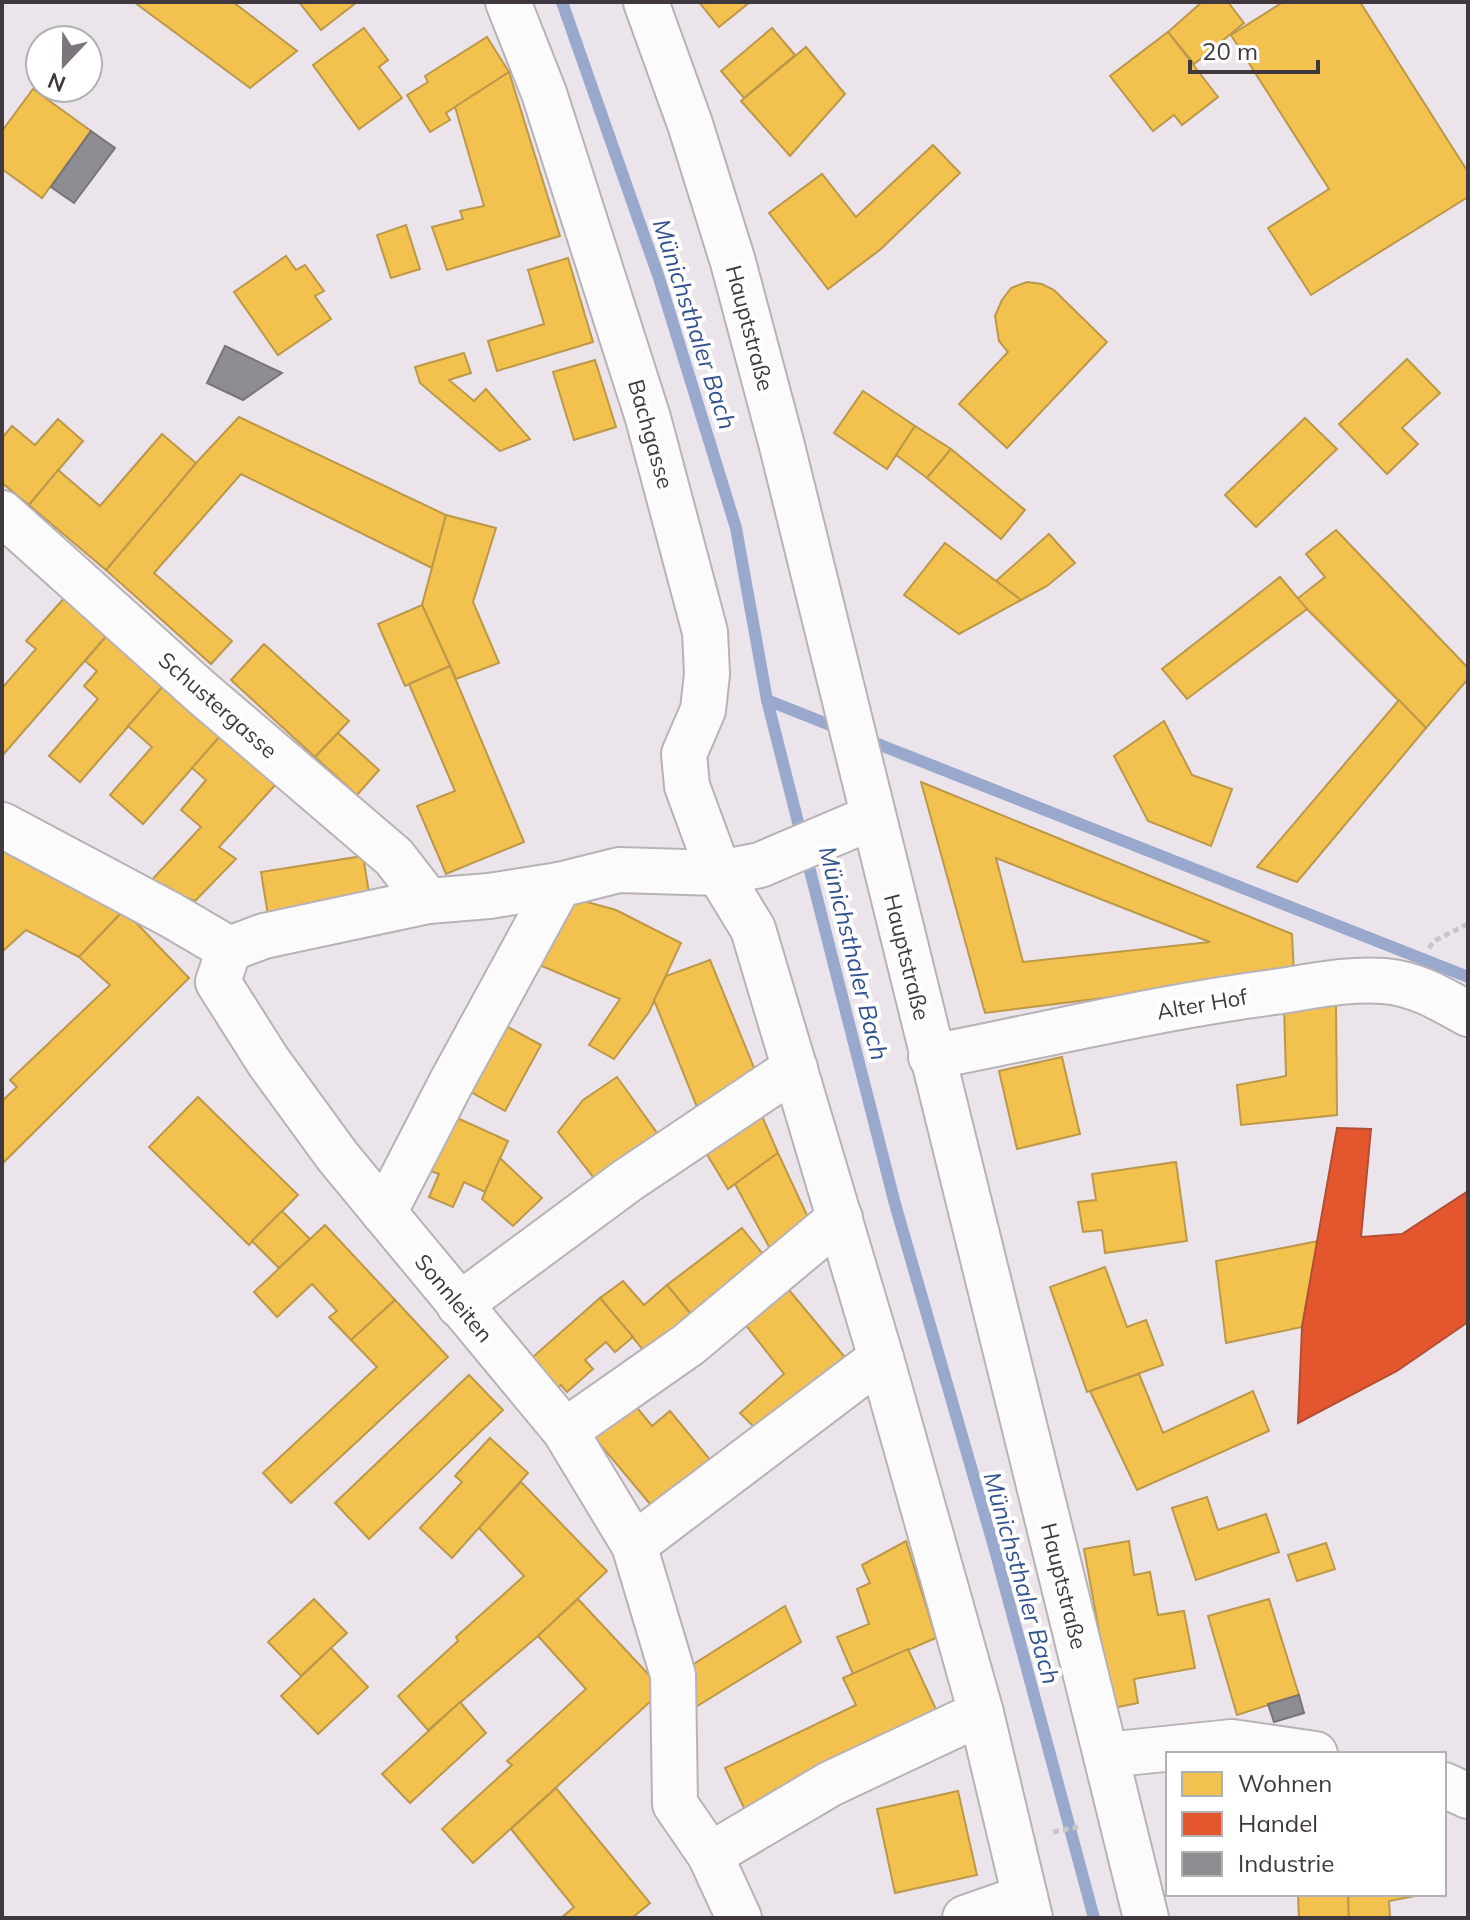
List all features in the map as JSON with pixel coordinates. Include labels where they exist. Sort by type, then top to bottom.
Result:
[{"type":"street","name":"Bachgasse","points":[[508,2],[544,93],[644,403],[705,632],[707,674],[703,710],[684,754],[687,786],[740,869]]},
{"type":"street","name":"Hauptstraße","points":[[646,2],[690,124],[733,262],[848,708],[931,1057],[1146,1918]]},
{"type":"street","name":"Schustergasse","points":[[2,513],[200,691],[394,857],[428,901]]},
{"type":"street","points":[[2,825],[229,949],[264,936],[428,901],[489,896],[559,885],[619,870],[740,869],[873,817]]},
{"type":"street","points":[[740,869],[753,929],[881,1358],[981,1713],[1027,1908],[965,1918]]},
{"type":"street","points":[[384,1213],[559,885]]},
{"type":"street","name":"Sonnleiten","points":[[229,949],[218,982],[268,1061],[338,1157],[565,1431],[634,1545],[673,1675],[675,1804],[710,1855],[739,1918]]},
{"type":"street","name":"Alter Hof","points":[[931,1057],[1205,1001],[1339,983],[1382,981],[1407,985],[1468,1014]]},
{"type":"street","points":[[459,1305],[628,1180],[795,1068]]},
{"type":"street","points":[[565,1431],[688,1345],[840,1218]]},
{"type":"street","points":[[634,1545],[881,1358]]},
{"type":"street","points":[[710,1855],[830,1784],[981,1713]]},
{"type":"street","points":[[1106,1755],[1232,1742],[1301,1752]]},
{"type":"street","points":[[1446,1786],[1468,1796]]},
{"type":"path","points":[[1434,941],[1468,924]]},
{"type":"path","points":[[1052,1832],[1083,1826]]},
{"type":"building: Wohnen","points":[[134,2],[233,2],[297,51],[250,88]]},
{"type":"building: Wohnen","points":[[299,2],[357,2],[321,30]]},
{"type":"building: Wohnen","points":[[699,2],[750,2],[719,27]]},
{"type":"building: Wohnen","points":[[1202,2],[1228,2],[1244,23],[1194,64],[1168,32]]},
{"type":"building: Wohnen","points":[[1283,2],[1360,2],[1468,172],[1468,197],[1311,295],[1268,228],[1329,189],[1231,35]]},
{"type":"building: Wohnen","points":[[364,28],[388,60],[379,67],[402,98],[359,129],[313,65]]},
{"type":"building: Wohnen","points":[[772,28],[795,55],[744,98],[721,71]]},
{"type":"building: Wohnen","points":[[1168,32],[1218,97],[1182,125],[1174,115],[1153,131],[1110,76]]},
{"type":"building: Wohnen","points":[[487,37],[509,72],[446,113],[450,120],[430,132],[407,95],[428,82],[425,76]]},
{"type":"building: Wohnen","points":[[806,47],[845,94],[790,156],[741,101]]},
{"type":"building: Wohnen","points":[[509,72],[560,236],[447,270],[432,227],[463,219],[460,211],[484,206],[455,107]]},
{"type":"building: Wohnen","points":[[24,101],[24,104],[54,104],[91,131],[42,198],[2,169],[2,131]]},
{"type":"building: Wohnen","points":[[933,145],[960,173],[881,249],[828,289],[769,213],[822,174],[856,217]]},
{"type":"building: Wohnen","points":[[406,225],[420,269],[391,278],[377,235]]},
{"type":"building: Wohnen","points":[[286,256],[296,270],[305,265],[324,291],[315,296],[331,319],[278,355],[234,292]]},
{"type":"building: Wohnen","points":[[568,258],[593,342],[497,371],[488,341],[544,324],[528,270]]},
{"type":"building: Wohnen","points":[[1027,282],[1054,290],[1107,342],[1007,448],[959,404],[1008,352],[999,341],[995,316],[1011,288]]},
{"type":"building: Wohnen","points":[[464,353],[471,373],[449,380],[474,401],[486,389],[530,439],[500,451],[420,383],[415,367]]},
{"type":"building: Wohnen","points":[[1407,359],[1440,393],[1402,428],[1418,444],[1387,474],[1339,424]]},
{"type":"building: Wohnen","points":[[595,360],[616,427],[574,440],[553,372]]},
{"type":"building: Wohnen","points":[[863,391],[915,426],[887,469],[834,433]]},
{"type":"building: Wohnen","points":[[239,417],[446,515],[432,568],[241,474],[154,573],[232,641],[211,664],[106,570]]},
{"type":"building: Wohnen","points":[[1305,418],[1337,449],[1256,527],[1225,495]]},
{"type":"building: Wohnen","points":[[58,419],[83,441],[29,505],[2,483],[2,438],[12,426],[35,445]]},
{"type":"building: Wohnen","points":[[915,426],[951,449],[927,478],[896,455]]},
{"type":"building: Wohnen","points":[[162,434],[196,463],[106,570],[29,505],[58,470],[100,506]]},
{"type":"building: Wohnen","points":[[951,449],[1025,510],[1001,539],[927,478]]},
{"type":"building: Wohnen","points":[[446,515],[496,528],[473,602],[499,663],[456,679],[422,605]]},
{"type":"building: Wohnen","points":[[1336,530],[1468,668],[1468,679],[1426,728],[1297,599],[1325,577],[1306,554]]},
{"type":"building: Wohnen","points":[[1049,534],[1075,563],[1047,586],[1021,600],[996,581]]},
{"type":"building: Wohnen","points":[[945,543],[1021,600],[959,634],[904,595]]},
{"type":"building: Wohnen","points":[[1280,577],[1307,609],[1187,699],[1162,669]]},
{"type":"building: Wohnen","points":[[66,596],[109,633],[2,756],[2,688],[36,649],[26,641]]},
{"type":"building: Wohnen","points":[[422,605],[450,666],[405,686],[378,624]]},
{"type":"building: Wohnen","points":[[109,633],[165,684],[80,782],[49,756],[98,699],[84,686],[97,671],[85,661]]},
{"type":"building: Wohnen","points":[[264,644],[349,721],[315,757],[231,680]]},
{"type":"building: Wohnen","points":[[450,666],[524,842],[446,874],[417,806],[455,791],[409,684]]},
{"type":"building: Wohnen","points":[[165,684],[222,734],[143,824],[110,795],[152,747],[128,726]]},
{"type":"building: Wohnen","points":[[1399,700],[1426,728],[1297,882],[1257,867]]},
{"type":"building: Wohnen","points":[[1164,721],[1192,775],[1232,789],[1211,846],[1148,821],[1114,756]]},
{"type":"building: Wohnen","points":[[338,733],[379,770],[357,795],[315,757]]},
{"type":"building: Wohnen","points":[[222,734],[277,783],[219,847],[236,859],[195,901],[150,882],[201,827],[181,810],[206,780],[192,768]]},
{"type":"building: Wohnen","points":[[921,782],[1292,934],[1294,974],[985,1013]],"holes":[[[996,858],[1210,942],[1023,962]]]},
{"type":"building: Wohnen","points":[[6,848],[124,910],[79,957],[26,930],[2,952],[2,852]]},
{"type":"building: Wohnen","points":[[363,856],[370,899],[268,915],[261,872]]},
{"type":"building: Wohnen","points":[[569,897],[616,910],[681,943],[649,1012],[614,1059],[589,1045],[620,999],[537,964]]},
{"type":"building: Wohnen","points":[[124,910],[189,978],[2,1164],[2,1101],[17,1087],[10,1080],[110,985],[79,957]]},
{"type":"building: Wohnen","points":[[710,960],[757,1075],[699,1112],[654,1000],[666,976]]},
{"type":"building: Wohnen","points":[[1336,1003],[1337,1115],[1241,1125],[1237,1085],[1286,1076],[1284,1006]]},
{"type":"building: Wohnen","points":[[499,1022],[541,1045],[505,1111],[462,1087]]},
{"type":"building: Wohnen","points":[[1062,1057],[1080,1134],[1017,1149],[999,1071]]},
{"type":"building: Wohnen","points":[[617,1077],[660,1137],[598,1183],[558,1132],[583,1100]]},
{"type":"building: Wohnen","points":[[198,1097],[298,1195],[249,1245],[149,1147]]},
{"type":"building: Wohnen","points":[[759,1109],[778,1153],[728,1189],[703,1148]]},
{"type":"building: Wohnen","points":[[444,1112],[508,1141],[485,1192],[464,1182],[453,1207],[429,1197],[439,1174],[420,1167]]},
{"type":"building: Wohnen","points":[[778,1153],[812,1226],[774,1256],[735,1184]]},
{"type":"building: Wohnen","points":[[500,1158],[542,1198],[513,1226],[482,1199]]},
{"type":"building: Wohnen","points":[[1176,1162],[1187,1241],[1105,1253],[1102,1230],[1083,1232],[1078,1202],[1096,1200],[1092,1174]]},
{"type":"building: Wohnen","points":[[282,1211],[310,1239],[279,1268],[252,1241]]},
{"type":"building: Wohnen","points":[[325,1225],[395,1300],[351,1340],[329,1317],[337,1311],[312,1284],[277,1317],[254,1292]]},
{"type":"building: Wohnen","points":[[742,1228],[770,1263],[695,1319],[667,1285]]},
{"type":"building: Wohnen","points":[[1318,1241],[1302,1327],[1226,1343],[1216,1261]]},
{"type":"building: Wohnen","points":[[1105,1267],[1127,1327],[1146,1320],[1163,1365],[1087,1392],[1050,1287]]},
{"type":"building: Wohnen","points":[[623,1281],[644,1305],[667,1285],[695,1319],[649,1357],[600,1298]]},
{"type":"building: Wohnen","points":[[784,1284],[848,1361],[762,1435],[740,1413],[784,1374],[737,1314]]},
{"type":"building: Wohnen","points":[[600,1298],[633,1337],[615,1352],[606,1342],[585,1360],[593,1369],[567,1392],[561,1385],[552,1393],[526,1363]]},
{"type":"building: Wohnen","points":[[395,1300],[448,1357],[291,1503],[263,1473],[377,1367],[351,1340]]},
{"type":"building: Wohnen","points":[[1139,1374],[1163,1433],[1253,1391],[1269,1431],[1137,1490],[1090,1391]]},
{"type":"building: Wohnen","points":[[469,1375],[503,1410],[369,1539],[335,1503]]},
{"type":"building: Wohnen","points":[[629,1398],[652,1426],[670,1411],[717,1468],[660,1516],[589,1431]]},
{"type":"building: Wohnen","points":[[490,1438],[528,1473],[452,1558],[420,1528],[462,1482],[455,1476]]},
{"type":"building: Wohnen","points":[[521,1482],[607,1571],[538,1636],[428,1730],[398,1696],[458,1641],[456,1637],[524,1576],[479,1528]]},
{"type":"building: Wohnen","points":[[1207,1497],[1218,1530],[1266,1514],[1279,1552],[1196,1580],[1172,1508]]},
{"type":"building: Wohnen","points":[[906,1541],[936,1638],[853,1674],[837,1637],[869,1624],[857,1589],[870,1583],[862,1565]]},
{"type":"building: Wohnen","points":[[1129,1541],[1134,1575],[1150,1572],[1158,1615],[1184,1611],[1195,1668],[1134,1679],[1138,1703],[1113,1708],[1084,1549]]},
{"type":"building: Wohnen","points":[[1326,1543],[1335,1569],[1297,1581],[1288,1555]]},
{"type":"building: Wohnen","points":[[314,1599],[347,1633],[301,1676],[268,1642]]},
{"type":"building: Wohnen","points":[[578,1599],[663,1690],[473,1863],[442,1829],[512,1765],[507,1761],[586,1689],[538,1636]]},
{"type":"building: Wohnen","points":[[1269,1599],[1299,1695],[1237,1715],[1208,1616]]},
{"type":"building: Wohnen","points":[[785,1606],[801,1642],[681,1716],[678,1674]]},
{"type":"building: Wohnen","points":[[331,1648],[368,1687],[318,1734],[281,1696]]},
{"type":"building: Wohnen","points":[[908,1649],[940,1718],[745,1810],[725,1768],[856,1705],[843,1678]]},
{"type":"building: Wohnen","points":[[460,1702],[486,1733],[410,1803],[382,1774]]},
{"type":"building: Wohnen","points":[[556,1788],[650,1903],[632,1918],[561,1918],[574,1907],[511,1829]]},
{"type":"building: Wohnen","points":[[958,1791],[977,1875],[895,1893],[877,1809]]},
{"type":"building: Wohnen","points":[[1298,1896],[1348,1896],[1349,1918],[1299,1918]]},
{"type":"building: Wohnen","points":[[1348,1896],[1415,1896],[1389,1901],[1390,1918],[1349,1918]]},
{"type":"building: Handel","points":[[1337,1128],[1371,1129],[1361,1237],[1402,1234],[1468,1191],[1468,1322],[1397,1371],[1298,1423],[1302,1327]]},
{"type":"building: Industrie","points":[[91,131],[115,148],[74,203],[51,187]]},
{"type":"building: Industrie","points":[[225,346],[282,373],[243,400],[207,383]]},
{"type":"building: Industrie","points":[[1299,1695],[1304,1713],[1274,1722],[1268,1704]]},
{"type":"waterway","name":"Münichsthaler Bach","points":[[562,2],[659,278],[736,528],[767,700],[802,838]]},
{"type":"waterway","points":[[767,700],[840,729]]},
{"type":"waterway","points":[[865,739],[1468,977]]},
{"type":"waterway","name":"Münichsthaler Bach","points":[[806,855],[895,1204],[995,1550],[1094,1918]]}]
